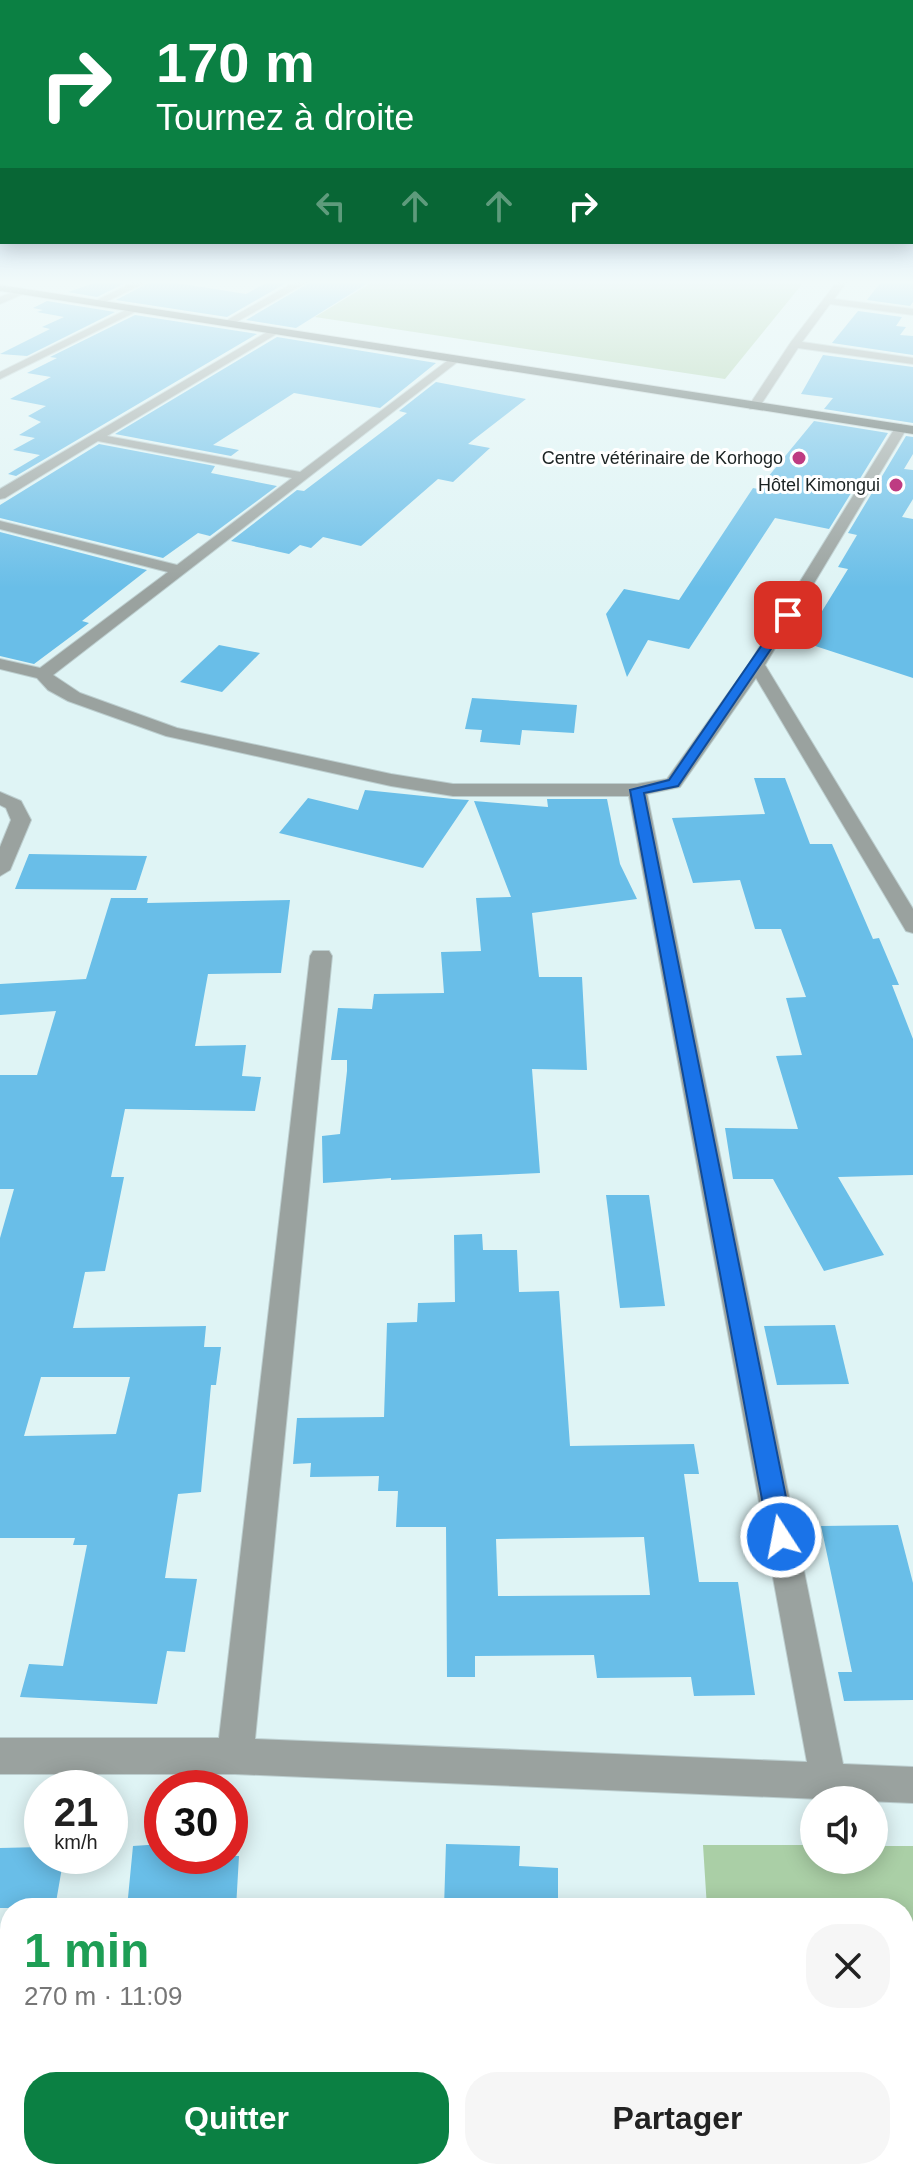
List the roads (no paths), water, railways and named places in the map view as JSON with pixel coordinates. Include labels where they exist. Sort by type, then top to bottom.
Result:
[{"type":"main road","points":[[612,385],[907,429]]},
{"type":"street","points":[[0,495],[186,385]]},
{"type":"street","points":[[43,674],[422,385]]},
{"type":"street","points":[[754,407],[769,385]]},
{"type":"street","points":[[0,664],[43,674],[54,686],[74,697],[172,732],[391,780],[453,790],[504,792],[637,790],[673,783],[757,665],[907,429]]},
{"type":"street","points":[[99,438],[302,476]]},
{"type":"street","points":[[0,525],[179,570]]},
{"type":"street","points":[[757,665],[913,926]]},
{"type":"street","points":[[637,790],[829,1783]]},
{"type":"street","points":[[0,798],[14,805],[21,820],[0,870]]},
{"type":"street","points":[[235,1756],[321,956]]},
{"type":"street","points":[[0,1756],[235,1756],[913,1785]]},
{"type":"place","name":"Centre vétérinaire de Korhogo","points":[[799,458]]},
{"type":"place","name":"Hôtel Kimongui","points":[[896,485]]}]
